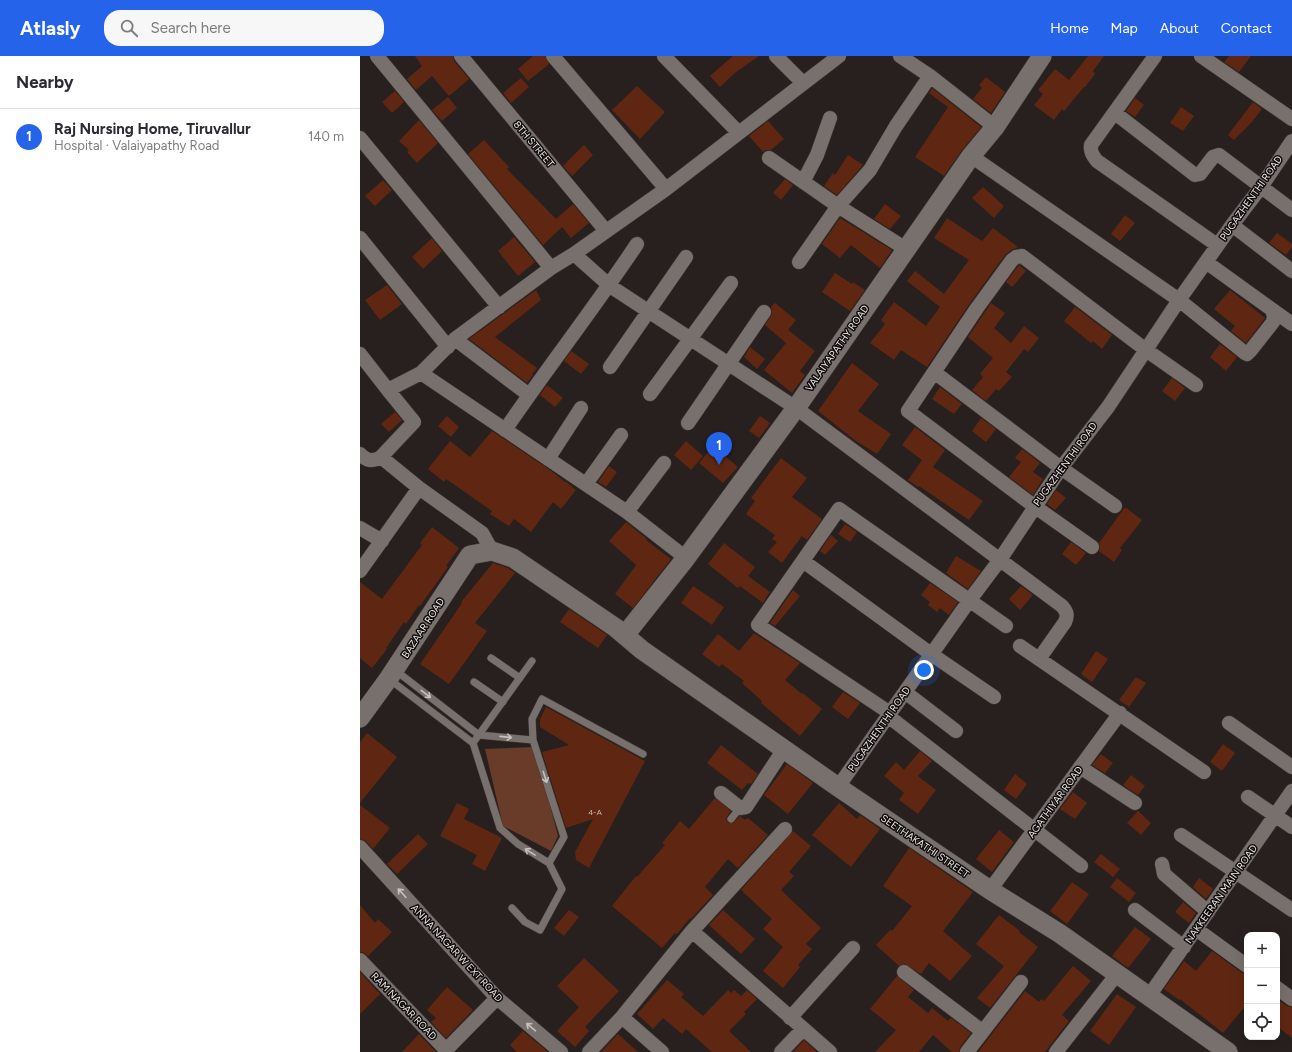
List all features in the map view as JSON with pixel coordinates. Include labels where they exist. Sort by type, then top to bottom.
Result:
[{"type":"main road","name":"VALAIYAPATHY ROAD","points":[[625,635],[686,558],[796,408],[971,156],[995,127],[1041,56]]},
{"type":"main road","name":"SEETHAKATHI STREET","points":[[492,551],[513,558],[625,635],[642,650],[838,787],[990,890],[1059,933],[1228,1052]]},
{"type":"main road","name":"BAZAAR ROAD","points":[[360,718],[392,674],[470,555],[492,551]]},
{"type":"street","points":[[377,56],[550,268]]},
{"type":"street","name":"8TH STREET","points":[[461,56],[606,231]]},
{"type":"street","points":[[553,56],[666,189]]},
{"type":"street","points":[[664,56],[739,133]]},
{"type":"street","points":[[776,56],[803,83]]},
{"type":"street","points":[[388,390],[421,372],[451,343],[550,268],[574,254],[666,189],[839,56]]},
{"type":"street","points":[[900,56],[930,76],[995,127]]},
{"type":"street","points":[[1155,56],[1091,145],[1090,150],[1097,161],[1218,245]]},
{"type":"street","points":[[1201,56],[1292,119]]},
{"type":"street","points":[[799,262],[838,206],[870,170],[896,126],[930,76]]},
{"type":"street","points":[[1115,113],[1195,175],[1200,174],[1213,157],[1219,155],[1292,210]]},
{"type":"street","points":[[803,182],[816,155],[830,118]]},
{"type":"street","points":[[360,138],[499,307]]},
{"type":"street","name":"PUGAZHENTHI ROAD","points":[[838,787],[931,654],[999,561],[1060,468],[1108,407],[1179,300],[1261,187],[1292,141]]},
{"type":"street","points":[[971,156],[1179,300],[1245,353],[1249,353],[1273,322],[1274,316],[1272,310]]},
{"type":"street","points":[[769,158],[838,206],[906,249]]},
{"type":"street","points":[[1232,225],[1292,271]]},
{"type":"street","points":[[360,238],[451,343],[528,396]]},
{"type":"street","points":[[505,430],[528,396],[610,286],[638,244]]},
{"type":"street","points":[[574,254],[610,286],[796,408],[999,561],[1062,606],[1067,612],[1065,622],[1039,659]]},
{"type":"street","points":[[1092,547],[1034,506],[908,410],[1012,260],[1016,257],[1022,256],[1146,350],[1196,385]]},
{"type":"street","points":[[610,367],[686,257]]},
{"type":"street","points":[[1206,262],[1292,324]]},
{"type":"street","points":[[650,394],[731,283]]},
{"type":"street","points":[[688,423],[764,312]]},
{"type":"street","points":[[360,354],[414,422],[381,457],[373,461],[360,454]]},
{"type":"street","points":[[421,372],[627,512],[686,558]]},
{"type":"street","points":[[934,372],[1060,468],[1115,506]]},
{"type":"street","points":[[548,459],[581,408]]},
{"type":"street","points":[[586,484],[621,435]]},
{"type":"street","points":[[381,457],[419,488],[482,533],[492,551]]},
{"type":"street","points":[[627,512],[664,463]]},
{"type":"street","points":[[360,570],[419,488]]},
{"type":"street","points":[[1006,626],[840,509],[758,625],[889,715],[1081,866]]},
{"type":"street","points":[[360,528],[382,541]]},
{"type":"street","points":[[803,561],[931,654],[994,697]]},
{"type":"street","points":[[1020,646],[1204,772]]},
{"type":"street","points":[[905,692],[956,731]]},
{"type":"street","name":"AGATHIYAR ROAD","points":[[990,890],[1120,714]]},
{"type":"street","points":[[1229,723],[1292,766]]},
{"type":"street","points":[[721,793],[740,808],[746,806],[784,749]]},
{"type":"street","points":[[1080,768],[1135,803]]},
{"type":"street","name":"NAKKEERAN MAIN ROAD","points":[[1149,996],[1292,791]]},
{"type":"street","points":[[1248,797],[1292,827]]},
{"type":"street","points":[[589,1052],[622,1017],[692,931],[785,829]]},
{"type":"street","points":[[1181,835],[1292,910]]},
{"type":"street","name":"ANNA NAGAR W EXT ROAD","points":[[360,847],[497,998],[561,1052]]},
{"type":"street","points":[[1162,864],[1164,874],[1208,912]]},
{"type":"street","points":[[1135,910],[1184,947]]},
{"type":"street","points":[[1196,929],[1244,964]]},
{"type":"street","points":[[692,931],[830,1052]]},
{"type":"street","points":[[790,1018],[853,948]]},
{"type":"street","name":"RAM NAGAR ROAD","points":[[360,960],[447,1051]]},
{"type":"street","points":[[904,972],[982,1031]]},
{"type":"street","points":[[1056,1052],[1117,974]]},
{"type":"street","points":[[967,1052],[1021,982]]},
{"type":"street","points":[[1280,990],[1292,999]]},
{"type":"street","points":[[447,1051],[497,998]]},
{"type":"street","points":[[622,1017],[662,1052]]},
{"type":"street","points":[[781,1052],[803,1029]]},
{"type":"lane","points":[[492,658],[520,678]]},
{"type":"lane","points":[[473,744],[532,661]]},
{"type":"lane","points":[[392,674],[479,735],[533,740]]},
{"type":"lane","points":[[392,674],[473,744],[500,828],[518,844],[549,863],[562,889],[540,930],[525,922],[512,908]]},
{"type":"lane","points":[[474,682],[503,702]]},
{"type":"lane","points":[[549,863],[564,837],[533,740],[532,718],[542,699],[643,754]]},
{"type":"lane","points":[[731,819],[740,808]]},
{"type":"shaded area","points":[[535,747],[558,836],[551,851],[503,826],[485,749]]},
{"type":"building","points":[[415,56],[453,56],[454,61],[469,79],[449,96],[432,76],[416,90],[407,79],[422,66]]},
{"type":"building","points":[[533,56],[545,56],[549,64],[528,81],[518,69]]},
{"type":"building","points":[[733,56],[759,56],[736,72],[720,87],[710,76]]},
{"type":"building","points":[[1088,56],[1104,56],[1093,71],[1095,74],[1064,111],[1062,109],[1054,120],[1034,105],[1043,94],[1038,90],[1055,69],[1069,80]]},
{"type":"building","points":[[1229,56],[1251,56],[1239,72],[1224,62]]},
{"type":"building","points":[[986,77],[1005,92],[991,113],[973,99],[982,88],[979,85]]},
{"type":"building","points":[[521,78],[529,87],[511,103],[503,93]]},
{"type":"building","points":[[637,86],[665,112],[640,139],[612,110]]},
{"type":"building","points":[[932,88],[981,127],[962,150],[944,176],[915,157],[948,107],[929,93]]},
{"type":"building","points":[[395,91],[404,102],[392,113],[382,102]]},
{"type":"building","points":[[448,97],[457,108],[442,121],[432,110]]},
{"type":"building","points":[[1135,98],[1144,105],[1135,117],[1126,111]]},
{"type":"building","points":[[1253,102],[1262,109],[1251,123],[1234,140],[1228,135]]},
{"type":"building","points":[[1181,107],[1194,116],[1183,131],[1170,123]]},
{"type":"building","points":[[419,120],[438,143],[417,163],[407,152],[409,150],[399,141]]},
{"type":"building","points":[[768,121],[784,139],[771,150],[766,150],[763,152],[749,136]]},
{"type":"building","points":[[484,140],[509,167],[507,169],[556,219],[573,204],[589,223],[571,238],[562,227],[543,245],[468,154]]},
{"type":"building","points":[[584,145],[593,155],[572,176],[563,166]]},
{"type":"building","points":[[848,155],[863,165],[837,195],[824,186],[833,173],[835,175]]},
{"type":"building","points":[[785,179],[793,185],[781,200],[773,193]]},
{"type":"building","points":[[383,180],[392,190],[375,206],[365,196]]},
{"type":"building","points":[[983,187],[1004,206],[994,218],[972,198]]},
{"type":"building","points":[[885,204],[901,216],[890,229],[874,219]]},
{"type":"building","points":[[1125,215],[1135,223],[1120,241],[1111,234]]},
{"type":"building","points":[[840,218],[892,250],[880,268],[851,245],[840,258],[822,244]]},
{"type":"building","points":[[947,218],[982,241],[993,228],[1018,247],[1005,255],[970,303],[927,367],[901,350],[894,360],[870,343],[885,324],[881,320],[894,302],[926,326],[940,307],[907,281],[915,271],[944,294],[969,260],[934,238]]},
{"type":"building","points":[[1277,233],[1292,244],[1292,247],[1286,255],[1269,243]]},
{"type":"building","points":[[514,237],[535,262],[518,276],[498,251]]},
{"type":"building","points":[[432,238],[442,251],[423,269],[412,257]]},
{"type":"building","points":[[1019,265],[1026,271],[1012,287],[1006,282]]},
{"type":"building","points":[[835,273],[865,290],[850,311],[822,292]]},
{"type":"building","points":[[387,285],[402,304],[380,320],[365,300]]},
{"type":"building","points":[[536,290],[541,300],[495,337],[537,368],[527,383],[469,339]]},
{"type":"building","points":[[1230,290],[1265,318],[1246,343],[1231,331],[1235,326],[1214,309]]},
{"type":"building","points":[[775,303],[796,320],[788,330],[815,351],[800,371],[805,375],[792,393],[764,370],[786,343],[765,325],[771,316],[771,307]]},
{"type":"building","points":[[991,303],[1005,313],[994,328],[1011,343],[1024,326],[1039,338],[1028,352],[1024,349],[1006,372],[1012,377],[999,391],[996,389],[986,401],[972,390],[983,377],[980,374],[993,358],[968,337]]},
{"type":"building","points":[[1075,307],[1112,335],[1102,349],[1093,341],[1091,343],[1064,321]]},
{"type":"building","points":[[1220,344],[1237,357],[1226,371],[1210,357]]},
{"type":"building","points":[[750,347],[765,359],[757,369],[744,357]]},
{"type":"building","points":[[571,351],[589,364],[581,374],[564,361]]},
{"type":"building","points":[[852,363],[879,384],[858,411],[891,434],[877,454],[856,441],[818,411]]},
{"type":"building","points":[[1172,378],[1185,388],[1175,401],[1162,391]]},
{"type":"building","points":[[547,385],[563,398],[555,407],[540,395]]},
{"type":"building","points":[[940,387],[962,404],[954,414],[932,399]]},
{"type":"building","points":[[395,412],[402,420],[389,432],[381,424]]},
{"type":"building","points":[[447,416],[459,427],[451,437],[438,426]]},
{"type":"building","points":[[760,416],[770,423],[759,438],[749,431]]},
{"type":"building","points":[[981,418],[996,429],[986,442],[972,431]]},
{"type":"building","points":[[915,427],[945,450],[933,467],[983,501],[969,520],[908,480],[922,460],[902,445]]},
{"type":"building","points":[[492,431],[550,470],[576,490],[561,509],[553,502],[531,532],[514,519],[509,526],[490,514],[492,511],[446,479],[444,482],[428,469],[450,441],[470,457]]},
{"type":"building","points":[[686,441],[703,456],[691,470],[674,455]]},
{"type":"building","points":[[713,446],[738,467],[723,483],[699,463]]},
{"type":"building","points":[[1022,449],[1040,463],[1033,472],[1043,479],[1033,495],[1009,477],[1021,462],[1015,458]]},
{"type":"building","points":[[781,458],[807,478],[792,497],[822,519],[807,540],[802,536],[782,563],[768,552],[777,542],[772,539],[775,535],[746,514],[755,501],[751,498]]},
{"type":"building","points":[[609,466],[617,472],[606,487],[598,482]]},
{"type":"building","points":[[1056,490],[1066,498],[1055,510],[1047,504]]},
{"type":"building","points":[[1125,507],[1142,520],[1120,548],[1122,550],[1114,562],[1099,551],[1099,543]]},
{"type":"building","points":[[626,522],[647,539],[646,540],[671,559],[633,608],[615,594],[636,565],[609,541]]},
{"type":"building","points":[[845,524],[857,532],[850,542],[838,534]]},
{"type":"building","points":[[432,527],[459,548],[446,566],[448,567],[420,606],[419,605],[406,624],[404,622],[386,648],[387,649],[372,668],[360,658],[360,582],[382,599],[422,545],[420,543]]},
{"type":"building","points":[[831,535],[838,541],[825,555],[820,551]]},
{"type":"building","points":[[1071,542],[1086,553],[1076,565],[1062,554]]},
{"type":"building","points":[[724,543],[755,567],[748,576],[770,592],[763,603],[740,586],[738,588],[708,564]]},
{"type":"building","points":[[956,556],[981,571],[968,589],[946,573]]},
{"type":"building","points":[[493,563],[508,568],[515,573],[475,623],[487,631],[449,684],[420,664],[462,603],[461,602]]},
{"type":"building","points":[[930,583],[958,602],[949,615],[940,608],[937,612],[928,605],[930,602],[921,595]]},
{"type":"building","points":[[693,586],[724,607],[712,625],[681,603]]},
{"type":"building","points":[[1021,586],[1033,595],[1020,610],[1009,599]]},
{"type":"building","points":[[793,590],[800,596],[775,626],[770,623]]},
{"type":"building","points":[[569,609],[607,635],[598,648],[560,622]]},
{"type":"building","points":[[754,633],[800,663],[785,680],[822,709],[800,736],[761,703],[762,701],[742,683],[744,681],[722,664],[719,667],[702,654],[718,634],[739,651]]},
{"type":"building","points":[[1096,651],[1108,659],[1092,682],[1081,674]]},
{"type":"building","points":[[1136,677],[1146,683],[1129,707],[1119,700]]},
{"type":"building","points":[[843,692],[860,703],[848,719],[832,707]]},
{"type":"building","points":[[546,707],[645,761],[589,868],[576,860],[575,852],[593,819],[566,828],[542,752],[569,745],[540,727],[540,719]]},
{"type":"building","points":[[367,733],[397,757],[360,803],[360,742]]},
{"type":"building","points":[[1223,744],[1235,753],[1222,771],[1210,762]]},
{"type":"building","points":[[721,745],[758,774],[751,784],[748,783],[742,790],[707,763]]},
{"type":"building","points":[[920,751],[932,761],[918,776],[936,790],[918,814],[899,800],[904,793],[884,776],[896,762],[904,770]]},
{"type":"building","points":[[1101,754],[1113,763],[1105,773],[1092,765]]},
{"type":"building","points":[[787,764],[813,783],[788,814],[764,795]]},
{"type":"building","points":[[1015,774],[1027,784],[1016,799],[1004,790]]},
{"type":"building","points":[[1131,775],[1145,786],[1138,795],[1123,785]]},
{"type":"building","points":[[1073,792],[1087,803],[1075,819],[1060,809]]},
{"type":"building","points":[[715,798],[731,811],[726,818],[728,823],[733,823],[740,816],[745,820],[748,818],[768,835],[738,868],[728,859],[705,887],[713,895],[662,948],[612,906],[636,876],[637,877],[665,845],[662,843],[680,821],[689,829]]},
{"type":"building","points":[[457,803],[469,809],[464,819],[502,838],[485,871],[472,864],[477,855],[440,836]]},
{"type":"building","points":[[839,803],[857,819],[860,815],[880,829],[851,867],[812,835]]},
{"type":"building","points":[[360,805],[390,828],[373,849],[366,841],[360,839]]},
{"type":"building","points":[[1138,811],[1151,823],[1141,835],[1127,823]]},
{"type":"building","points":[[999,830],[1014,842],[992,872],[976,859]]},
{"type":"building","points":[[793,831],[811,846],[789,872],[794,876],[781,890],[821,928],[806,944],[812,949],[798,965],[800,967],[783,988],[763,971],[783,947],[763,929],[772,919],[741,890]]},
{"type":"building","points":[[418,834],[428,844],[397,874],[387,864]]},
{"type":"building","points":[[909,848],[973,892],[943,931],[972,956],[950,981],[929,963],[921,974],[905,964],[899,966],[876,945],[890,930],[892,931],[912,906],[883,886]]},
{"type":"building","points":[[1101,854],[1120,869],[1113,877],[1094,862]]},
{"type":"building","points":[[1117,878],[1136,893],[1129,902],[1110,887]]},
{"type":"building","points":[[1199,878],[1213,889],[1206,899],[1193,887]]},
{"type":"building","points":[[1072,882],[1089,894],[1067,924],[1050,911]]},
{"type":"building","points":[[1183,902],[1196,913],[1189,923],[1175,912]]},
{"type":"building","points":[[360,905],[375,923],[378,919],[392,932],[368,956],[363,952],[360,952]]},
{"type":"building","points":[[569,910],[579,917],[564,936],[554,928]]},
{"type":"building","points":[[723,910],[755,939],[741,954],[709,925]]},
{"type":"building","points":[[999,915],[1038,947],[990,1008],[977,998],[1004,966],[976,944]]},
{"type":"building","points":[[1135,927],[1151,939],[1128,968],[1112,956]]},
{"type":"building","points":[[1212,951],[1244,973],[1244,1008],[1223,1033],[1180,999],[1179,1000],[1164,989],[1184,961],[1196,971]]},
{"type":"building","points":[[584,958],[619,991],[585,1027],[589,1031],[575,1047],[557,1031],[579,1007],[557,986]]},
{"type":"building","points":[[1073,966],[1091,981],[1062,1015],[1069,1021],[1045,1052],[978,1052],[1025,991],[1039,1002],[1041,999],[1044,1001]]},
{"type":"building","points":[[360,972],[380,994],[360,1014]]},
{"type":"building","points":[[897,976],[914,990],[908,997],[928,1013],[932,1008],[948,1021],[951,1018],[971,1033],[960,1047],[959,1052],[952,1052],[933,1035],[919,1052],[875,1052],[896,1030],[870,1009]]},
{"type":"building","points":[[667,980],[684,994],[681,997],[703,1016],[728,990],[731,993],[734,990],[741,996],[747,990],[757,999],[744,1012],[746,1014],[729,1031],[751,1052],[712,1052],[686,1029],[682,1034],[663,1018],[653,1029],[637,1014]]},
{"type":"building","points":[[447,987],[473,1010],[446,1038],[431,1022],[436,1018],[427,1010]]},
{"type":"building","points":[[1117,994],[1136,1007],[1109,1045],[1090,1031]]},
{"type":"building","points":[[1280,1001],[1287,1006],[1292,1007],[1292,1038],[1280,1028]]},
{"type":"building","points":[[523,1031],[548,1052],[517,1052],[510,1045]]},
{"type":"building","points":[[419,1034],[436,1052],[402,1052]]},
{"type":"building","points":[[618,1034],[638,1052],[601,1052]]},
{"type":"building","points":[[804,1040],[817,1052],[793,1052]]},
{"type":"place","name":"Raj Nursing Home, Tiruvallur","points":[[719,465]]}]
